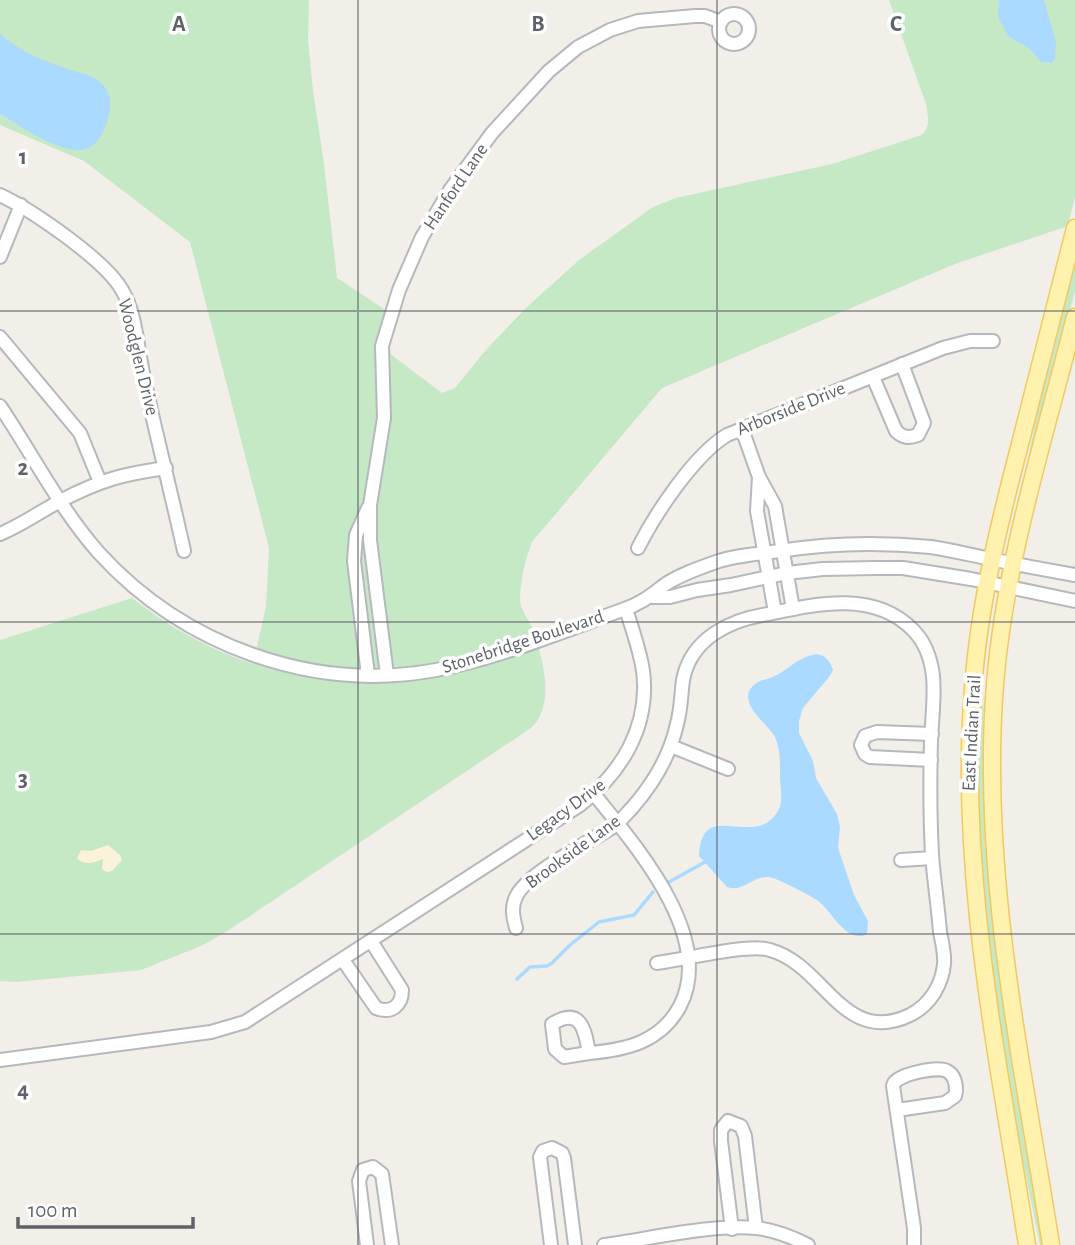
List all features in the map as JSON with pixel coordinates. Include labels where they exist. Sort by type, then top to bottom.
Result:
[{"type":"main road","name":"East Indian Trail","points":[[1027,1245],[989,996],[971,850],[971,716],[977,649],[992,559],[1075,228]]},
{"type":"main road","name":"East Indian Trail","points":[[1051,1245],[1002,930],[994,860],[991,793],[994,694],[1013,563],[1075,317]]},
{"type":"street","name":"Hanford Lane","points":[[387,675],[371,554],[370,505],[384,418],[381,357],[384,335],[409,264],[435,214],[492,132],[549,71],[591,38],[622,25],[653,19],[705,16],[721,22]]},
{"type":"street","name":"Woodglen Drive","points":[[0,195],[20,205],[102,264],[121,289],[131,310],[143,375],[184,551]]},
{"type":"street","points":[[0,257],[20,205]]},
{"type":"street","points":[[0,337],[80,433],[100,482]]},
{"type":"street","name":"Arborside Drive","points":[[638,548],[657,511],[703,456],[722,438],[958,343],[993,341]]},
{"type":"street","points":[[873,377],[896,432],[901,437],[918,435],[924,423],[902,364]]},
{"type":"street","name":"Stonebridge Boulevard","points":[[0,407],[87,538],[142,595],[202,633],[255,656],[330,673],[387,675],[427,671],[470,662],[626,608],[652,597],[664,585],[720,561],[782,550],[821,545],[934,548],[1075,575]]},
{"type":"street","points":[[742,429],[759,477],[775,506],[793,609]]},
{"type":"street","points":[[0,534],[61,500],[114,476],[166,468]]},
{"type":"street","points":[[759,477],[757,511],[775,612]]},
{"type":"street","name":"Hanford Lane","points":[[368,676],[354,546],[362,517],[370,505]]},
{"type":"street","name":"Stonebridge Boulevard","points":[[652,597],[670,597],[787,573],[823,569],[903,568],[1075,601]]},
{"type":"street","name":"Brookside Lane","points":[[516,928],[513,905],[523,886],[617,824],[654,779],[671,746],[681,708],[684,677],[696,651],[707,639],[730,623],[775,612],[834,603],[868,604],[900,618],[915,631],[925,646],[933,675],[932,858],[944,962],[940,981],[925,1005],[900,1019],[884,1022],[859,1018],[847,1012],[800,963],[772,950],[751,948],[657,963]]},
{"type":"street","name":"Legacy Drive","points":[[0,1060],[211,1032],[261,1014],[594,794],[628,754],[640,722],[643,671],[626,608]]},
{"type":"street","points":[[931,760],[870,757],[865,754],[861,745],[865,736],[877,732],[932,734]]},
{"type":"street","points":[[671,746],[728,769]]},
{"type":"street","points":[[589,1052],[614,1051],[644,1043],[663,1029],[675,1014],[690,979],[690,959],[667,895],[594,794]]},
{"type":"street","points":[[901,860],[932,858]]},
{"type":"street","points":[[343,960],[376,1008],[394,1008],[399,1003],[402,990],[371,941]]},
{"type":"street","points":[[897,1110],[950,1100],[957,1091],[953,1076],[950,1072],[940,1070],[898,1077],[893,1086],[914,1245]]},
{"type":"street","points":[[732,1229],[721,1141],[721,1130],[728,1121],[741,1126],[745,1136],[756,1228]]},
{"type":"street","points":[[551,1245],[540,1157],[542,1151],[552,1148],[562,1153],[564,1158],[575,1245]]},
{"type":"street","points":[[367,1245],[359,1181],[363,1170],[373,1167],[379,1170],[383,1179],[392,1245]]},
{"type":"street","points":[[604,1245],[756,1228],[783,1234],[808,1245]]},
{"type":"green space","points":[[0,0],[309,0],[308,40],[313,91],[337,278],[396,317],[389,353],[442,393],[455,388],[525,309],[579,260],[653,207],[676,198],[832,164],[922,135],[928,124],[926,104],[889,0],[1075,0],[1075,196],[1068,226],[955,264],[662,388],[532,542],[523,571],[520,601],[533,630],[540,655],[545,694],[539,718],[531,728],[203,945],[141,970],[16,982],[0,981],[0,640],[132,598],[190,636],[253,664],[266,607],[269,548],[190,242],[84,161],[0,125]]},
{"type":"green space","points":[[1075,258],[1075,291],[1010,543],[1008,542],[1025,476],[1041,391]]},
{"type":"green space","points":[[990,603],[983,677],[989,889],[1043,1245],[1040,1245],[1016,1127],[987,941],[976,781],[980,685]]},
{"type":"sand","points":[[108,845],[122,860],[112,871],[102,869],[103,859],[86,863],[77,858],[81,850],[91,851]]},
{"type":"water","points":[[999,0],[1044,0],[1056,42],[1055,60],[1051,63],[1041,62],[1030,49],[1008,36],[998,17]]},
{"type":"water","points":[[0,34],[29,54],[92,77],[104,87],[109,95],[110,108],[104,131],[96,143],[79,150],[68,149],[43,139],[0,114]]},
{"type":"water","points":[[817,654],[827,659],[833,670],[803,708],[799,733],[813,761],[816,778],[837,814],[840,826],[838,848],[854,895],[868,921],[867,934],[860,936],[846,931],[817,900],[779,880],[762,877],[738,888],[727,887],[699,856],[702,838],[709,829],[719,826],[756,826],[768,822],[778,811],[781,796],[778,747],[775,737],[753,710],[748,695],[751,688],[760,681]]},
{"type":"waterway","points":[[669,882],[705,862]]},
{"type":"waterway","points":[[517,979],[530,967],[552,963],[599,922],[634,915],[653,892]]}]
